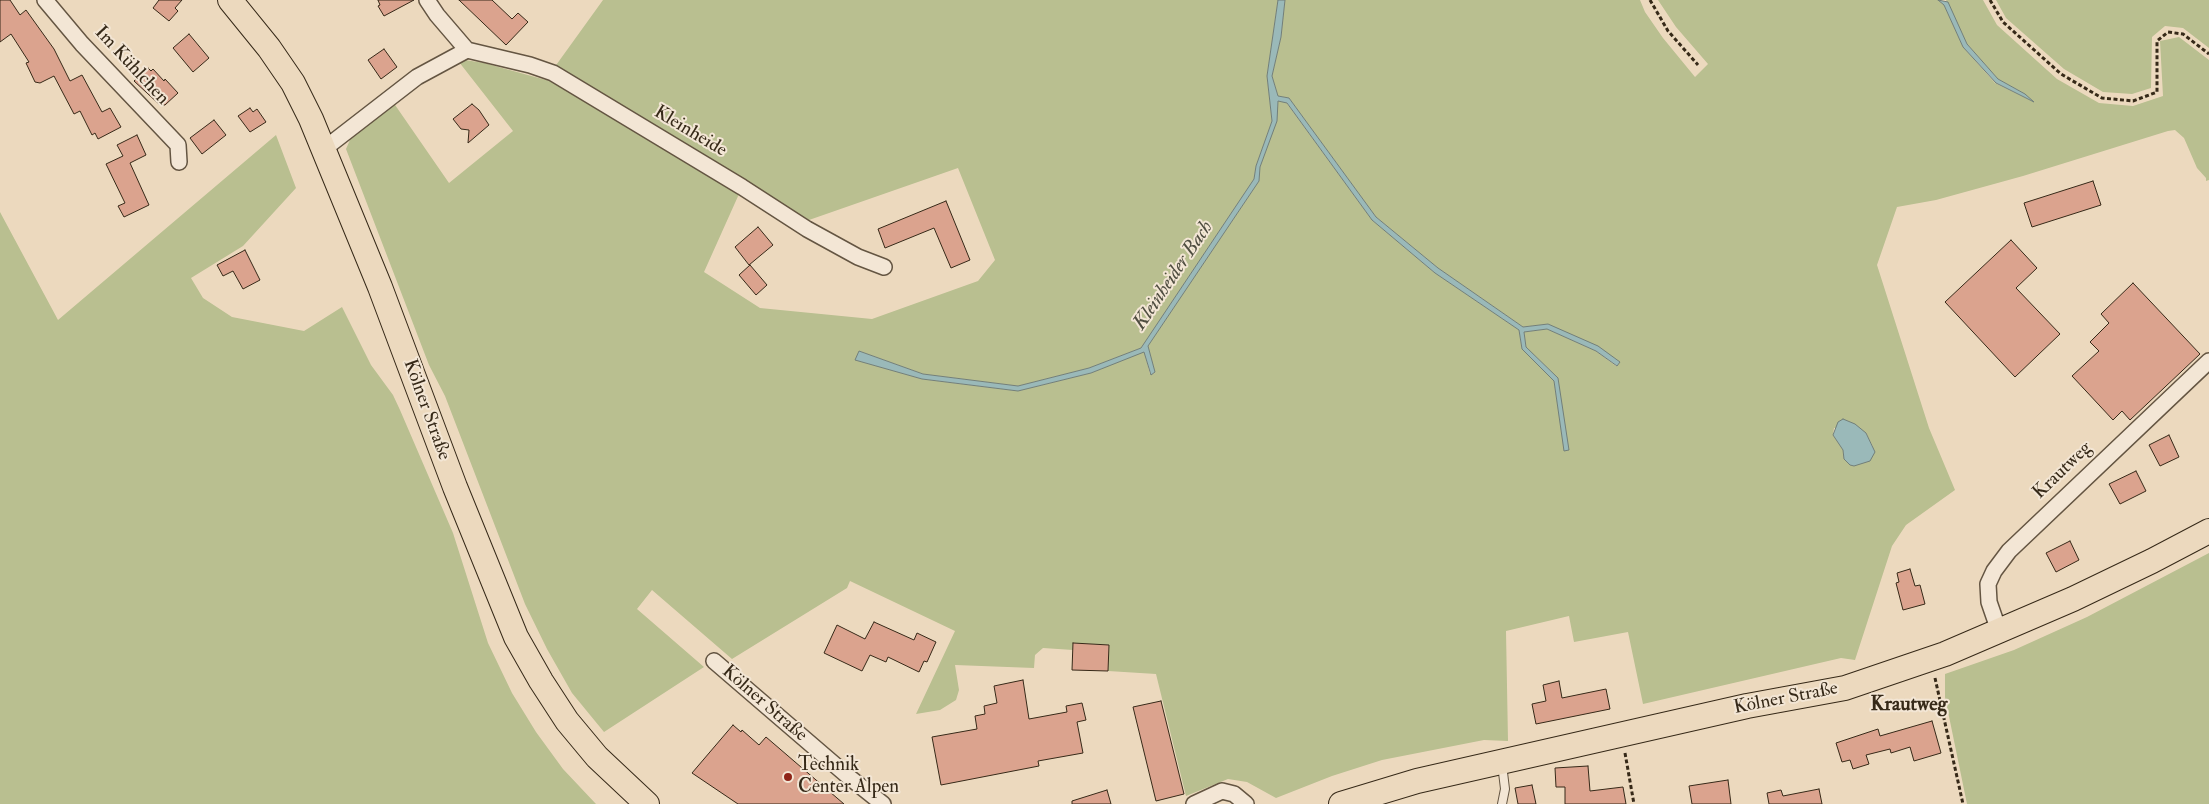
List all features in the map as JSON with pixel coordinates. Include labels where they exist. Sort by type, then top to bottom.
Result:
[{"type":"main road","name":"Kölner Straße","points":[[230,0],[269,48],[293,83],[324,148],[380,287],[458,496],[516,637],[567,722],[597,757],[647,804]]},
{"type":"main road","name":"Kölner Straße","points":[[1340,804],[1417,781],[1747,706],[1845,688],[1931,658],[2082,595],[2209,531]]},
{"type":"street","name":"Im Kühlchen","points":[[45,0],[82,44],[178,145],[179,162]]},
{"type":"street","points":[[324,148],[417,77],[466,50],[427,0]]},
{"type":"street","name":"Kleinheide","points":[[466,50],[530,65],[553,73],[734,182],[807,229],[858,257],[884,267]]},
{"type":"street","name":"Krautweg","points":[[1998,631],[1989,602],[1988,584],[2009,550],[2209,361]]},
{"type":"street","name":"Kölner Straße","points":[[714,661],[883,804]]},
{"type":"street","points":[[1194,804],[1222,791],[1234,794],[1246,804]]},
{"type":"lane","points":[[1502,762],[1505,789],[1502,804]]},
{"type":"path","points":[[1650,0],[1668,31],[1698,65]]},
{"type":"path","points":[[1990,0],[2003,22],[2061,74],[2102,98],[2133,101],[2157,92],[2157,41],[2168,32],[2183,34],[2209,54]]},
{"type":"path","points":[[1931,658],[1963,804]]},
{"type":"path","points":[[1621,735],[1634,804]]},
{"type":"green space","points":[[603,0],[1278,0],[1267,76],[1272,121],[1256,166],[1254,179],[1141,348],[1089,368],[1018,386],[923,374],[859,351],[856,360],[922,379],[1018,391],[1091,373],[1144,351],[1150,374],[1155,373],[1148,346],[1259,181],[1260,167],[1276,121],[1278,101],[1286,102],[1372,220],[1435,273],[1519,330],[1522,349],[1554,381],[1565,451],[1558,378],[1526,347],[1524,332],[1547,329],[1596,351],[1616,366],[1620,362],[1548,324],[1523,327],[1438,268],[1376,217],[1289,98],[1278,96],[1272,76],[1281,37],[1285,0],[1640,0],[1645,12],[1663,38],[1695,77],[1708,64],[1676,27],[1658,0],[1938,0],[1944,5],[1963,47],[1995,83],[2032,101],[2025,94],[1998,79],[1967,44],[1946,0],[1983,0],[1997,25],[2057,79],[2099,103],[2133,106],[2163,96],[2160,41],[2179,37],[2209,60],[2209,180],[2206,181],[2206,178],[2197,168],[2184,138],[2175,130],[2023,176],[1936,200],[1897,207],[1877,265],[1929,428],[1955,490],[1906,525],[1892,546],[1855,660],[1841,658],[1643,704],[1628,632],[1574,642],[1569,616],[1506,631],[1508,741],[1484,740],[1382,760],[1332,776],[1276,798],[1247,782],[1228,779],[1186,796],[1156,674],[1108,671],[1109,645],[1073,643],[1073,650],[1043,648],[1035,655],[1034,668],[955,665],[959,690],[956,700],[940,710],[916,714],[955,631],[850,581],[847,588],[732,659],[652,590],[637,609],[704,667],[604,732],[572,693],[547,649],[525,604],[445,396],[429,365],[346,149],[353,133],[393,102],[449,183],[513,131],[459,62],[465,60],[484,63],[557,83],[739,194],[704,272],[760,308],[872,319],[978,281],[995,260],[958,168],[809,220],[575,78],[554,68]],"holes":[[[1834,428],[1866,433],[1873,447],[1843,455],[1843,450],[1833,435]]]},
{"type":"green space","points":[[1996,0],[2209,0],[2209,48],[2183,28],[2165,26],[2152,37],[2151,88],[2132,94],[2103,92],[2064,69],[2006,18]]},
{"type":"green space","points":[[276,135],[296,188],[243,246],[191,278],[203,298],[232,317],[304,331],[342,307],[371,365],[393,395],[400,410],[453,533],[488,643],[512,693],[536,732],[563,769],[596,804],[0,804],[0,212],[58,320]]},
{"type":"green space","points":[[2209,553],[2209,804],[1967,804],[1945,697],[1945,674],[2014,650],[2087,617]]},
{"type":"water","points":[[1278,0],[1285,0],[1281,37],[1272,76],[1278,96],[1289,98],[1376,217],[1438,268],[1523,327],[1548,324],[1598,346],[1620,362],[1617,366],[1596,351],[1547,329],[1524,332],[1526,347],[1558,378],[1569,450],[1564,451],[1554,381],[1522,349],[1519,330],[1435,273],[1372,220],[1287,103],[1278,101],[1277,121],[1260,167],[1259,181],[1148,346],[1155,372],[1151,375],[1144,352],[1091,373],[1018,391],[922,379],[855,360],[859,351],[923,374],[1018,386],[1089,368],[1141,348],[1254,179],[1256,166],[1272,121],[1267,76]]},
{"type":"water","points":[[1938,0],[1948,2],[1967,44],[1998,79],[2025,94],[2034,102],[1996,83],[1963,47],[1944,5]]},
{"type":"water","points":[[1843,419],[1855,424],[1866,433],[1875,452],[1870,461],[1854,466],[1844,459],[1843,450],[1833,435],[1838,422]]},
{"type":"building","points":[[0,0],[10,0],[20,15],[26,10],[54,49],[70,81],[82,75],[102,112],[110,108],[121,127],[98,139],[95,133],[92,135],[80,111],[74,114],[54,76],[40,83],[35,82],[26,63],[29,62],[11,34],[0,42]]},
{"type":"building","points":[[159,0],[182,0],[175,8],[178,11],[169,21],[153,8]]},
{"type":"building","points":[[378,0],[414,0],[384,16],[378,6],[380,5]]},
{"type":"building","points":[[459,0],[492,0],[512,19],[518,13],[528,22],[506,45]]},
{"type":"building","points":[[189,34],[209,58],[193,72],[173,48]]},
{"type":"building","points":[[384,49],[397,67],[381,79],[368,60]]},
{"type":"building","points":[[148,68],[151,71],[153,69],[164,81],[165,79],[178,93],[165,105],[160,105],[134,81]]},
{"type":"building","points":[[472,104],[479,110],[489,125],[468,143],[469,130],[461,129],[453,119]]},
{"type":"building","points":[[250,108],[253,112],[257,109],[266,122],[250,132],[238,116]]},
{"type":"building","points":[[214,120],[226,135],[202,154],[190,138]]},
{"type":"building","points":[[137,135],[146,155],[130,163],[149,205],[124,217],[118,206],[125,203],[106,164],[123,156],[117,145]]},
{"type":"building","points":[[2093,181],[2101,205],[2032,227],[2024,203]]},
{"type":"building","points":[[946,201],[970,260],[951,268],[934,228],[885,248],[878,229]]},
{"type":"building","points":[[758,227],[773,245],[749,265],[735,247]]},
{"type":"building","points":[[2011,240],[2037,268],[2016,288],[2060,334],[2015,377],[1945,302]]},
{"type":"building","points":[[245,250],[260,280],[243,289],[233,271],[223,276],[217,265]]},
{"type":"building","points":[[750,265],[767,285],[756,295],[739,275]]},
{"type":"building","points":[[2133,283],[2200,354],[2130,420],[2122,411],[2113,420],[2072,376],[2099,351],[2090,342],[2109,323],[2101,314]]},
{"type":"building","points":[[2169,435],[2179,457],[2160,466],[2149,445]]},
{"type":"building","points":[[2136,471],[2146,491],[2120,504],[2109,484]]},
{"type":"building","points":[[2070,541],[2079,560],[2056,572],[2046,553]]},
{"type":"building","points":[[1910,569],[1915,586],[1920,585],[1925,604],[1903,610],[1896,583],[1899,582],[1897,573]]},
{"type":"building","points":[[874,622],[914,640],[917,633],[936,642],[927,662],[924,661],[919,672],[888,657],[886,662],[870,655],[862,671],[824,653],[837,625],[865,639]]},
{"type":"building","points":[[1073,643],[1109,645],[1108,671],[1072,670]]},
{"type":"building","points":[[1023,680],[1029,719],[1067,712],[1066,706],[1082,703],[1086,720],[1077,722],[1083,753],[1038,761],[1039,766],[941,785],[932,737],[977,729],[975,716],[985,714],[984,706],[997,703],[994,686]]},
{"type":"building","points":[[1559,681],[1562,698],[1606,689],[1610,709],[1536,724],[1532,704],[1546,701],[1543,685]]},
{"type":"building","points":[[1161,701],[1184,794],[1156,801],[1133,707]]},
{"type":"building","points":[[1932,721],[1941,753],[1914,761],[1910,747],[1891,753],[1890,749],[1866,755],[1869,764],[1853,769],[1850,760],[1842,762],[1836,743],[1878,729],[1880,736]]},
{"type":"building","points":[[733,725],[741,732],[742,730],[759,745],[766,737],[844,804],[738,804],[692,773]]},
{"type":"building","points":[[1588,766],[1590,791],[1623,787],[1626,804],[1565,804],[1565,787],[1556,787],[1555,768]]},
{"type":"building","points":[[1728,780],[1731,804],[1692,804],[1689,786]]},
{"type":"building","points":[[1532,785],[1536,804],[1518,804],[1515,788]]},
{"type":"building","points":[[1819,789],[1822,804],[1769,804],[1767,793],[1781,790],[1783,796]]},
{"type":"building","points":[[1107,790],[1111,804],[1072,804],[1072,801]]},
{"type":"place","name":"Technik Center Alpen","points":[[788,777]]},
{"type":"district","name":"Krautweg","points":[[1909,706]]},
{"type":"water label","name":"Kleinheider Bach","points":[[1174,276]]}]
